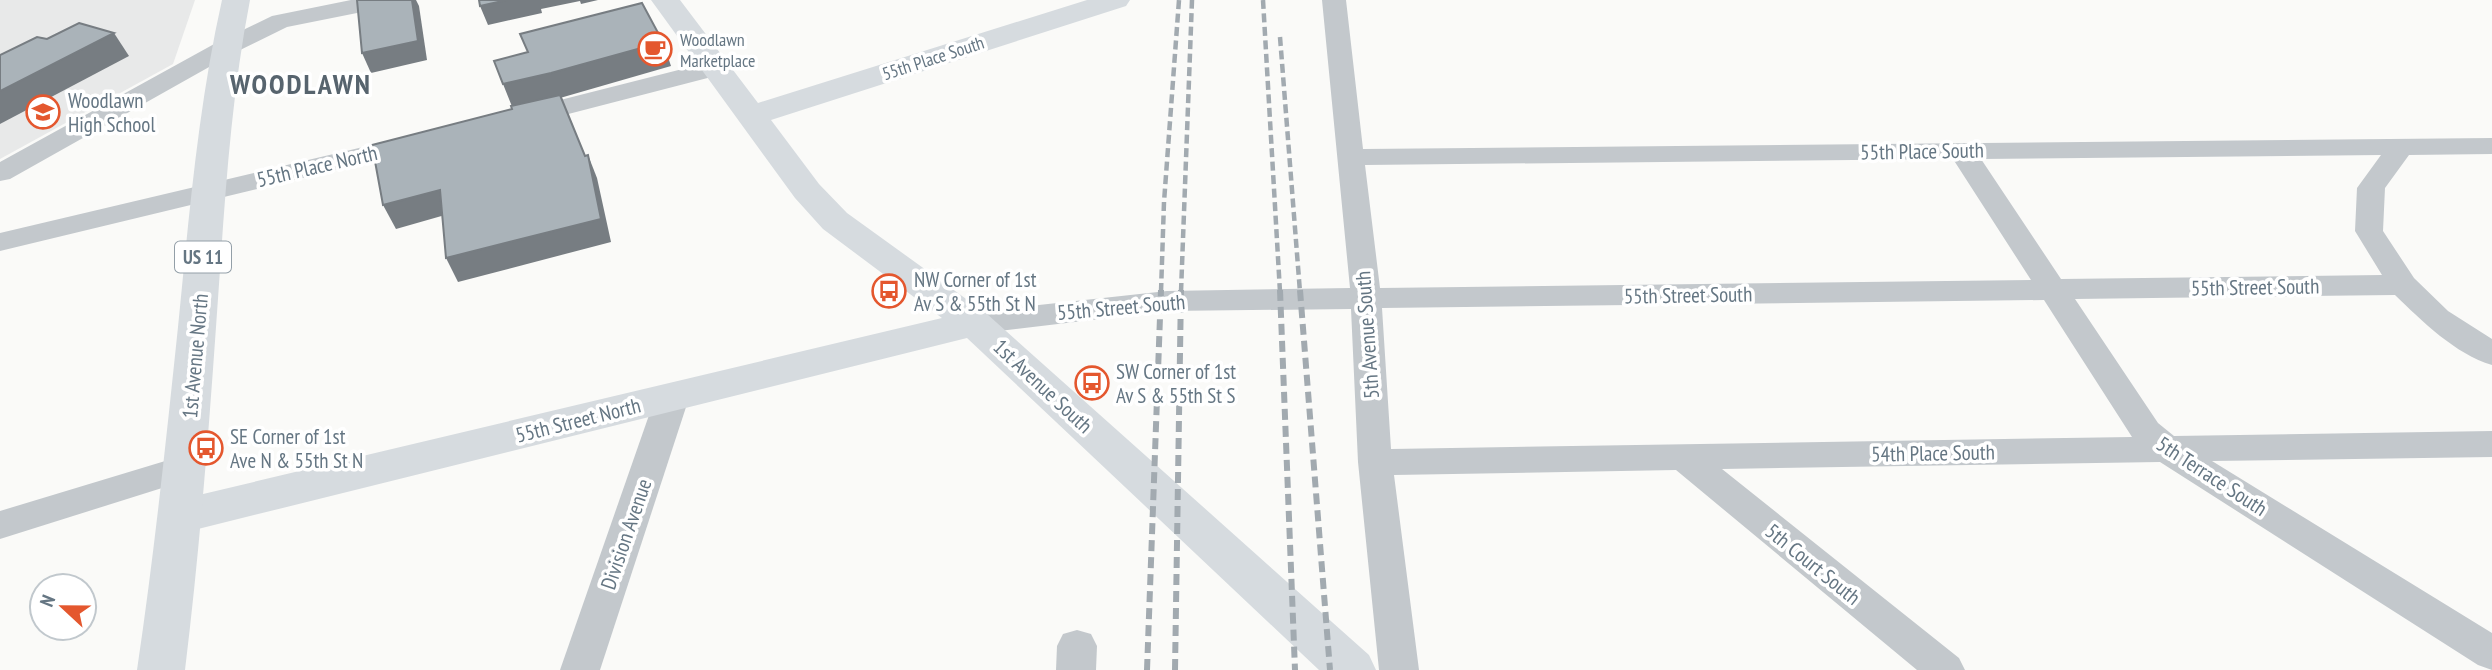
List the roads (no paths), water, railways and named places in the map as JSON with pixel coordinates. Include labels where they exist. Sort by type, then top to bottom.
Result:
[{"type":"street","name":"1st Avenue North","points":[[161,670],[182,516],[209,192],[225,48],[236,0]]},
{"type":"street","points":[[0,173],[225,48],[280,21],[387,0]]},
{"type":"street","name":"1st Avenue South","points":[[665,0],[807,191],[835,221],[974,323],[1352,670]]},
{"type":"street","name":"55th Place South","points":[[750,116],[1116,0]]},
{"type":"street","name":"5th Avenue South","points":[[1334,0],[1366,298],[1375,462],[1399,670]]},
{"type":"street","points":[[502,122],[714,69]]},
{"type":"street","name":"55th Place North","points":[[0,242],[436,138]]},
{"type":"street","name":"55th Place South","points":[[1352,157],[2492,146]]},
{"type":"street","points":[[2401,147],[2371,188],[2369,231],[2403,285],[2437,318],[2492,354]]},
{"type":"street","name":"5th Terrace South","points":[[1961,150],[2146,432],[2167,450],[2492,653]]},
{"type":"street","name":"55th Street South","points":[[974,323],[1167,301],[2403,285]]},
{"type":"street","name":"55th Street North","points":[[182,516],[974,323]]},
{"type":"street","name":"Division Avenue","points":[[580,670],[672,398]]},
{"type":"street","name":"54th Place South","points":[[1375,462],[2492,444]]},
{"type":"street","name":"5th Court South","points":[[1683,457],[1945,670]]},
{"type":"street","points":[[0,525],[185,468]]},
{"type":"railway","points":[[1161,292],[1164,202],[1179,0]]},
{"type":"railway","points":[[1181,292],[1192,0]]},
{"type":"railway","points":[[1263,0],[1280,292]]},
{"type":"railway","points":[[1280,37],[1300,292]]},
{"type":"railway","points":[[1147,670],[1161,290]]},
{"type":"railway","points":[[1175,670],[1181,290]]},
{"type":"railway","points":[[1280,290],[1295,670]]},
{"type":"railway","points":[[1300,290],[1330,670]]},
{"type":"place","name":"Woodlawn Marketplace","points":[[655,49]]},
{"type":"place","name":"Woodlawn High School","points":[[43,112]]},
{"type":"place","name":"NW Corner of 1st Av S & 55th St N","points":[[889,291]]},
{"type":"place","name":"SW Corner of 1st Av S & 55th St S","points":[[1092,383]]},
{"type":"place","name":"SE Corner of 1st Ave N & 55th St N","points":[[206,448]]},
{"type":"district","name":"WOODLAWN","points":[[301,83]]}]
